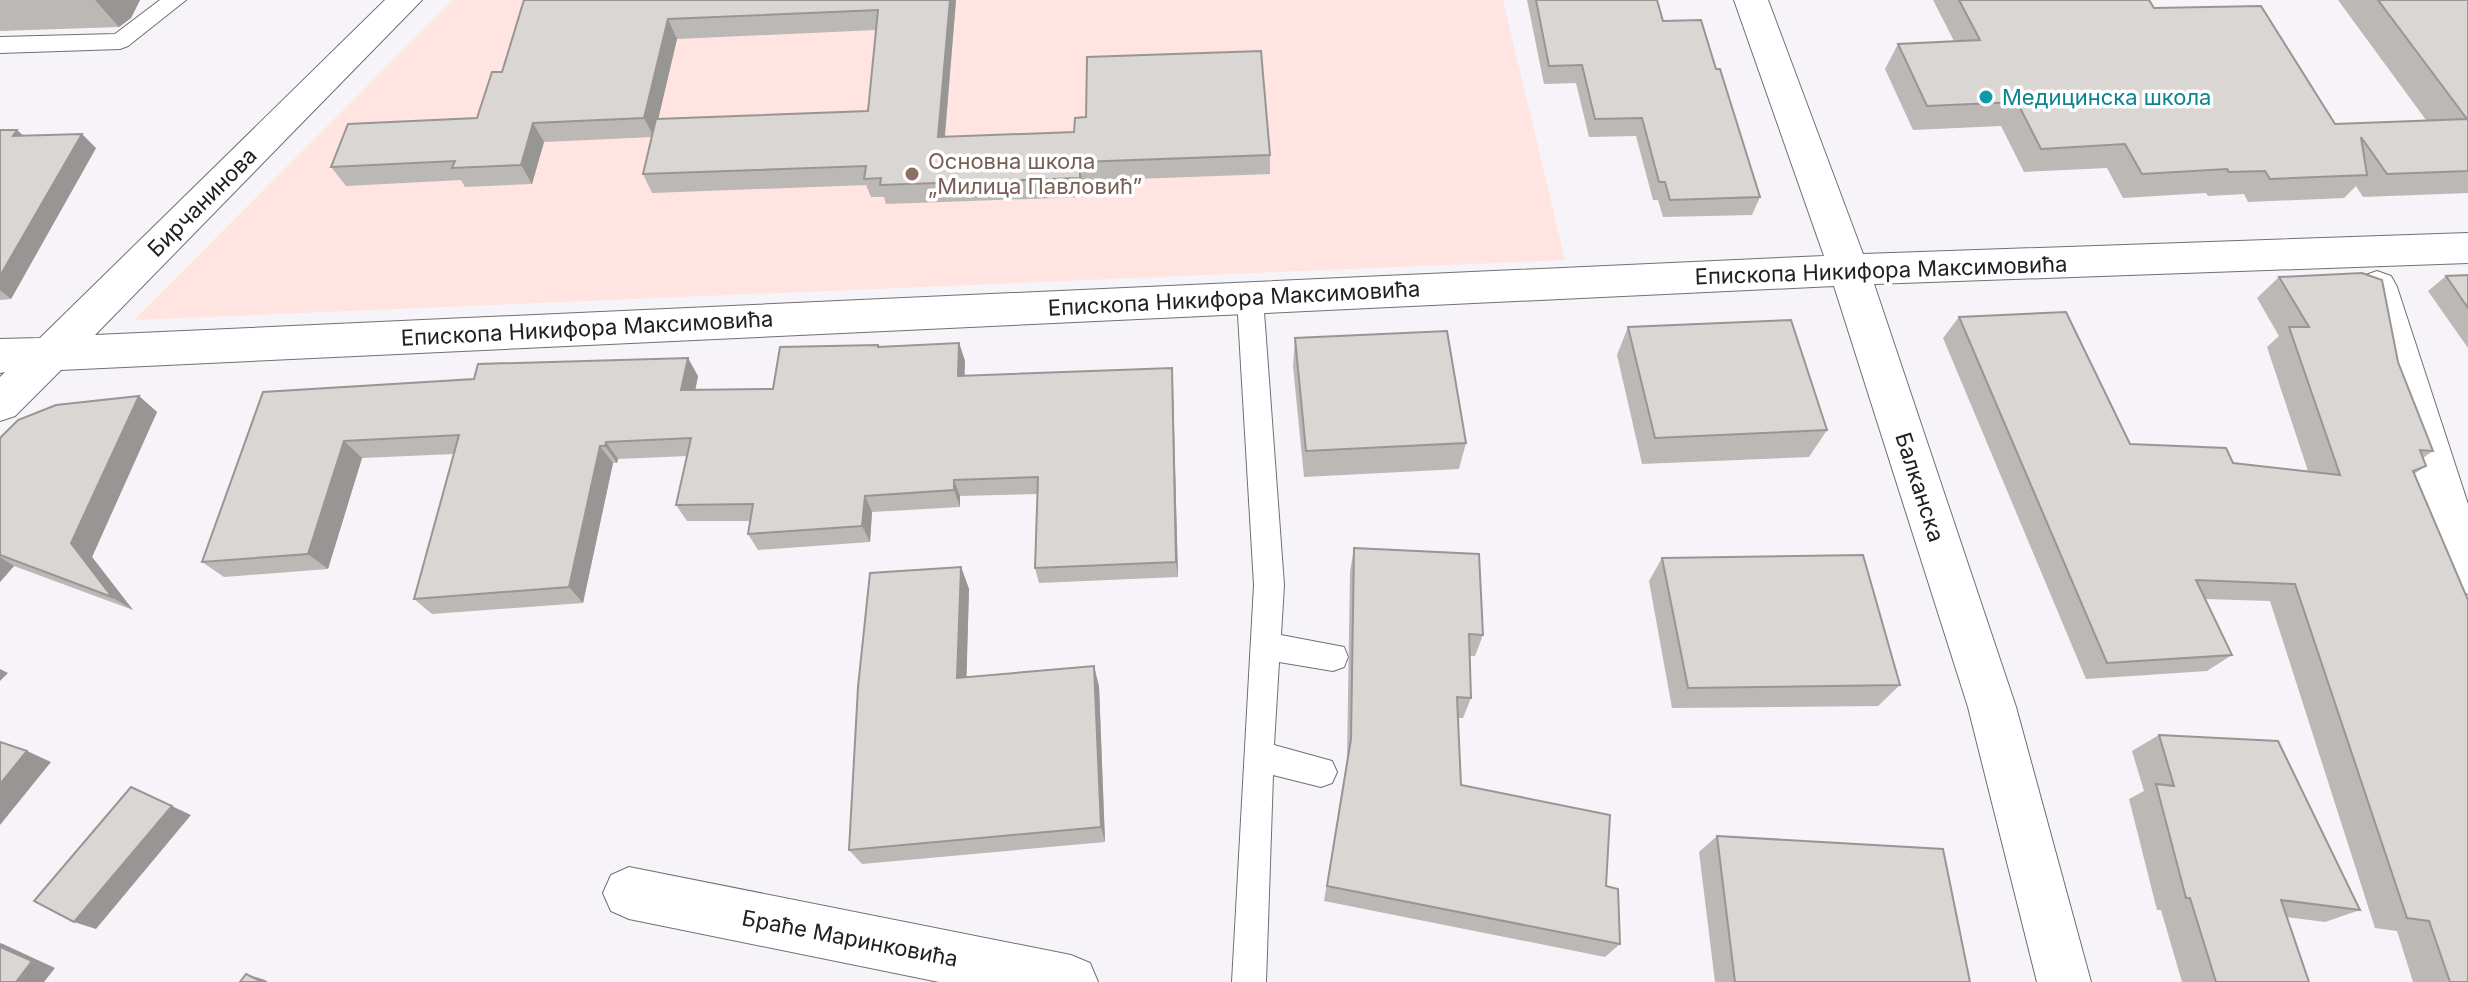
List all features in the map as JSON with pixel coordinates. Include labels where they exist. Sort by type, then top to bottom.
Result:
[{"type":"street","name":"Бирчанинова","points":[[0,404],[405,0]]},
{"type":"street","name":"Балканска","points":[[1751,0],[1849,270],[1992,707],[2064,982]]},
{"type":"street","name":"Епископа Никифора Максимовића","points":[[0,356],[1849,270],[2468,248]]},
{"type":"street","points":[[2366,251],[2468,574]]},
{"type":"street","name":"Браће Маринковића","points":[[629,893],[1071,982]]},
{"type":"lane","points":[[0,45],[120,41],[175,0]]},
{"type":"lane","points":[[1249,982],[1267,559],[1250,298]]},
{"type":"lane","points":[[1265,646],[1333,657]]},
{"type":"lane","points":[[1258,756],[1321,772]]},
{"type":"shaded area","name":"Основна школа „Милица Павловић”","points":[[453,0],[1503,0],[1565,260],[134,320]]},
{"type":"building","points":[[524,0],[950,0],[938,137],[1074,132],[1075,118],[1086,117],[1087,57],[1261,51],[1270,155],[1080,162],[1080,178],[880,185],[881,178],[864,179],[866,166],[643,174],[656,119],[868,111],[878,10],[668,19],[644,118],[533,123],[521,165],[452,168],[455,161],[331,167],[348,124],[477,118],[492,72],[502,72]]},
{"type":"building","points":[[1536,0],[1657,0],[1663,21],[1701,20],[1716,69],[1720,69],[1760,197],[1670,200],[1665,182],[1659,182],[1642,118],[1595,119],[1582,65],[1549,66]]},
{"type":"building","points":[[1959,0],[2149,0],[2154,8],[2261,6],[2335,124],[2467,119],[2378,0],[2468,0],[2468,171],[2387,174],[2361,137],[2367,175],[2270,179],[2265,171],[2229,172],[2227,169],[2142,174],[2125,144],[2041,149],[2017,102],[1927,106],[1898,44],[1980,40]]},
{"type":"building","points":[[0,130],[17,130],[13,136],[82,134],[0,276]]},
{"type":"building","points":[[2362,273],[2382,280],[2398,362],[2433,451],[2420,450],[2426,466],[2413,471],[2468,600],[2468,982],[2450,982],[2429,921],[2407,918],[2295,584],[2196,580],[2232,655],[2107,663],[1959,317],[2066,312],[2130,444],[2226,448],[2233,463],[2340,475],[2289,327],[2309,327],[2279,277]]},
{"type":"building","points":[[2468,275],[2468,308],[2446,276]]},
{"type":"building","points":[[1791,320],[1827,430],[1655,438],[1628,327]]},
{"type":"building","points":[[1447,331],[1466,443],[1306,451],[1295,338]]},
{"type":"building","points":[[959,343],[958,376],[1172,368],[1176,562],[1035,568],[1038,477],[954,480],[954,490],[865,496],[862,526],[748,534],[753,504],[676,505],[691,438],[606,442],[605,446],[600,446],[569,587],[414,599],[459,435],[344,441],[308,554],[202,562],[263,392],[474,379],[478,364],[688,358],[681,390],[773,389],[780,347]]},
{"type":"building","points":[[139,396],[71,543],[112,597],[0,555],[0,438],[18,420],[56,405]]},
{"type":"building","points":[[1354,548],[1479,554],[1483,635],[1469,634],[1471,698],[1457,697],[1461,785],[1610,815],[1606,886],[1618,889],[1620,944],[1327,886],[1351,739]]},
{"type":"building","points":[[1863,555],[1900,685],[1688,688],[1662,558]]},
{"type":"building","points":[[961,567],[957,678],[1094,666],[1101,827],[849,850],[858,687],[870,573]]},
{"type":"building","points":[[2159,735],[2278,741],[2360,910],[2281,900],[2309,982],[2216,982],[2190,898],[2186,898],[2156,784],[2174,786]]},
{"type":"building","points":[[0,742],[27,751],[0,784]]},
{"type":"building","points":[[131,787],[172,806],[74,922],[34,901]]},
{"type":"building","points":[[1717,836],[1943,849],[1970,982],[1735,982]]},
{"type":"building","points":[[0,947],[32,961],[16,982],[0,982]]},
{"type":"building","points":[[246,974],[262,982],[240,982]]},
{"type":"place","name":"Медицинска школа","points":[[1986,97]]},
{"type":"place","name":"Основна школа „Милица Павловић”","points":[[912,174]]}]
